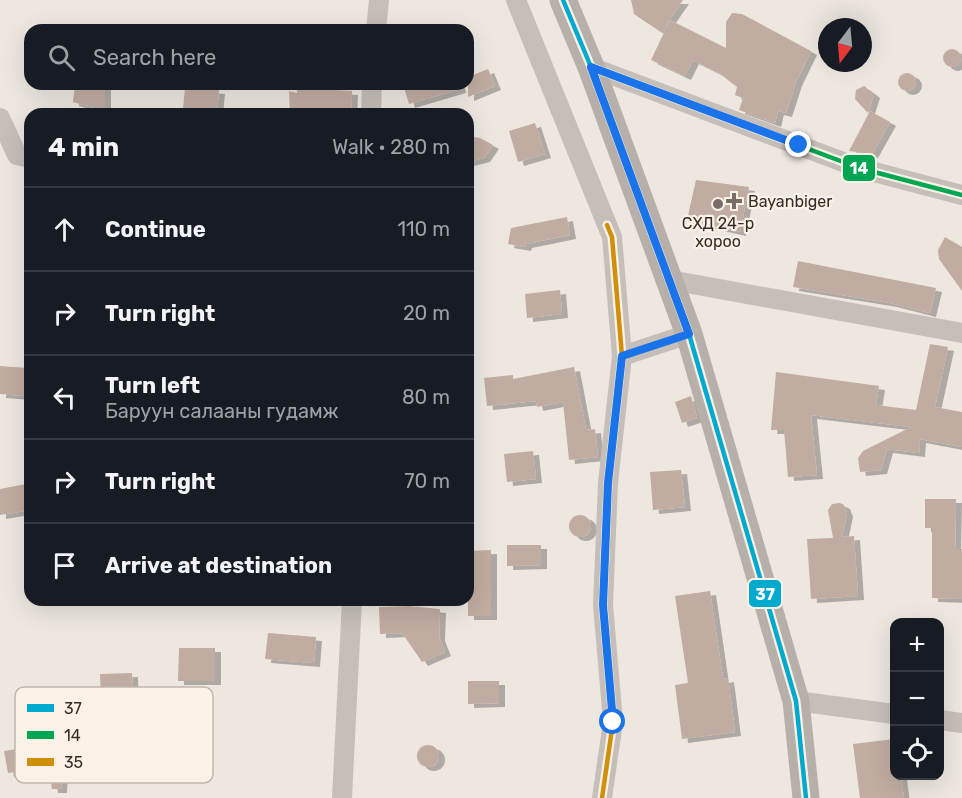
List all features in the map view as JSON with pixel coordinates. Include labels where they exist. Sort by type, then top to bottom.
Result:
[{"type":"main road","points":[[563,0],[591,67],[689,334],[796,701],[806,798]]},
{"type":"street","points":[[377,24],[379,0]]},
{"type":"street","points":[[516,0],[612,237],[622,356],[608,483],[603,605],[613,722],[602,798]]},
{"type":"street","points":[[591,67],[859,168],[962,195]]},
{"type":"street","points":[[370,108],[372,90]]},
{"type":"street","points":[[0,118],[17,155],[24,157]]},
{"type":"street","points":[[670,280],[962,333]]},
{"type":"street","points":[[622,356],[689,334]]},
{"type":"street","points":[[342,798],[352,606]]},
{"type":"street","points":[[796,701],[890,713]]},
{"type":"street","points":[[944,721],[962,723]]},
{"type":"building","points":[[631,0],[683,0],[661,32],[634,14]]},
{"type":"building","points":[[732,13],[742,14],[811,51],[796,82],[786,113],[778,111],[775,123],[739,110],[743,98],[735,95],[737,87],[719,73],[693,60],[685,76],[651,60],[670,20],[726,48],[726,22]]},
{"type":"building","points":[[952,49],[958,52],[961,58],[958,64],[952,67],[946,64],[943,58],[946,52]]},
{"type":"building","points":[[488,69],[495,86],[468,97],[468,90],[474,90],[474,75]]},
{"type":"building","points":[[903,73],[911,73],[916,78],[914,89],[903,91],[898,86],[898,78]]},
{"type":"building","points":[[864,86],[874,94],[868,113],[855,99],[856,90]]},
{"type":"building","points":[[74,90],[105,90],[105,108],[94,108],[73,102]]},
{"type":"building","points":[[185,90],[219,90],[217,108],[183,108]]},
{"type":"building","points":[[297,90],[352,91],[351,108],[290,108],[289,91],[297,93]]},
{"type":"building","points":[[405,90],[457,90],[409,104]]},
{"type":"building","points":[[870,111],[890,122],[872,154],[849,151]]},
{"type":"building","points":[[535,123],[545,154],[518,162],[509,131]]},
{"type":"building","points":[[474,137],[493,145],[484,158],[474,160]]},
{"type":"building","name":"СХД 24-р хороо","points":[[696,180],[749,187],[740,232],[687,220]]},
{"type":"building","points":[[567,217],[570,235],[526,244],[525,247],[508,244],[511,228]]},
{"type":"building","points":[[945,237],[962,247],[962,291],[939,259],[938,250]]},
{"type":"building","points":[[798,261],[936,288],[930,313],[891,303],[793,287]]},
{"type":"building","points":[[560,290],[562,314],[527,318],[525,294]]},
{"type":"building","points":[[930,344],[948,347],[935,407],[962,412],[962,447],[920,439],[919,453],[887,449],[881,470],[860,472],[858,458],[863,451],[911,427],[811,415],[817,475],[788,477],[784,430],[771,430],[776,372],[879,386],[876,405],[916,410]]},
{"type":"building","points":[[0,366],[24,368],[24,396],[0,394]]},
{"type":"building","points":[[574,367],[586,430],[595,429],[598,457],[569,460],[563,402],[537,407],[536,401],[487,406],[484,378],[513,375],[513,379]]},
{"type":"building","points":[[691,396],[697,418],[682,423],[675,402]]},
{"type":"building","points":[[533,451],[536,479],[507,482],[504,454]]},
{"type":"building","points":[[681,470],[685,507],[653,510],[650,472]]},
{"type":"building","points":[[24,484],[24,511],[0,515],[0,489]]},
{"type":"building","points":[[925,499],[956,499],[955,549],[962,549],[962,599],[932,598],[932,528],[925,528]]},
{"type":"building","points":[[832,504],[844,505],[847,513],[842,537],[854,536],[858,596],[811,599],[807,539],[833,538],[828,510]]},
{"type":"building","points":[[580,515],[588,518],[591,526],[588,534],[580,537],[572,534],[569,526],[572,518]]},
{"type":"building","points":[[507,545],[541,545],[541,565],[507,566]]},
{"type":"building","points":[[491,550],[491,616],[468,616],[468,606],[474,606],[474,551]]},
{"type":"building","points":[[710,591],[723,679],[728,678],[735,732],[682,739],[675,685],[688,683],[675,596]]},
{"type":"building","points":[[409,606],[440,609],[439,637],[445,652],[422,662],[402,633],[380,634],[379,607]]},
{"type":"building","points":[[268,633],[316,637],[314,663],[265,659]]},
{"type":"building","points":[[179,648],[215,648],[215,681],[178,681]]},
{"type":"building","points":[[132,673],[132,687],[100,687],[100,674]]},
{"type":"building","points":[[468,681],[499,681],[499,703],[468,704]]},
{"type":"building","points":[[890,739],[890,780],[902,780],[904,798],[860,798],[853,744]]},
{"type":"building","points":[[428,745],[436,748],[439,756],[436,764],[428,767],[420,764],[417,756],[420,748]]},
{"type":"building","points":[[15,749],[15,772],[8,773],[4,751]]},
{"type":"building","points":[[51,783],[61,783],[61,789],[52,789]]},
{"type":"transit line","name":"37","points":[[563,0],[591,67],[689,334],[796,701],[806,798]]},
{"type":"transit line","name":"14","points":[[591,67],[859,168],[962,195]]},
{"type":"transit line","name":"35","points":[[602,798],[613,722],[603,605],[608,483],[622,356],[612,237],[607,225]]},
{"type":"place","name":"Bayanbiger","points":[[734,201]]},
{"type":"place","name":"СХД 24-р хороо","points":[[718,204]]},
{"type":"route","points":[[613,722],[603,605],[608,483],[622,356],[689,334],[591,67],[799,145]]}]
